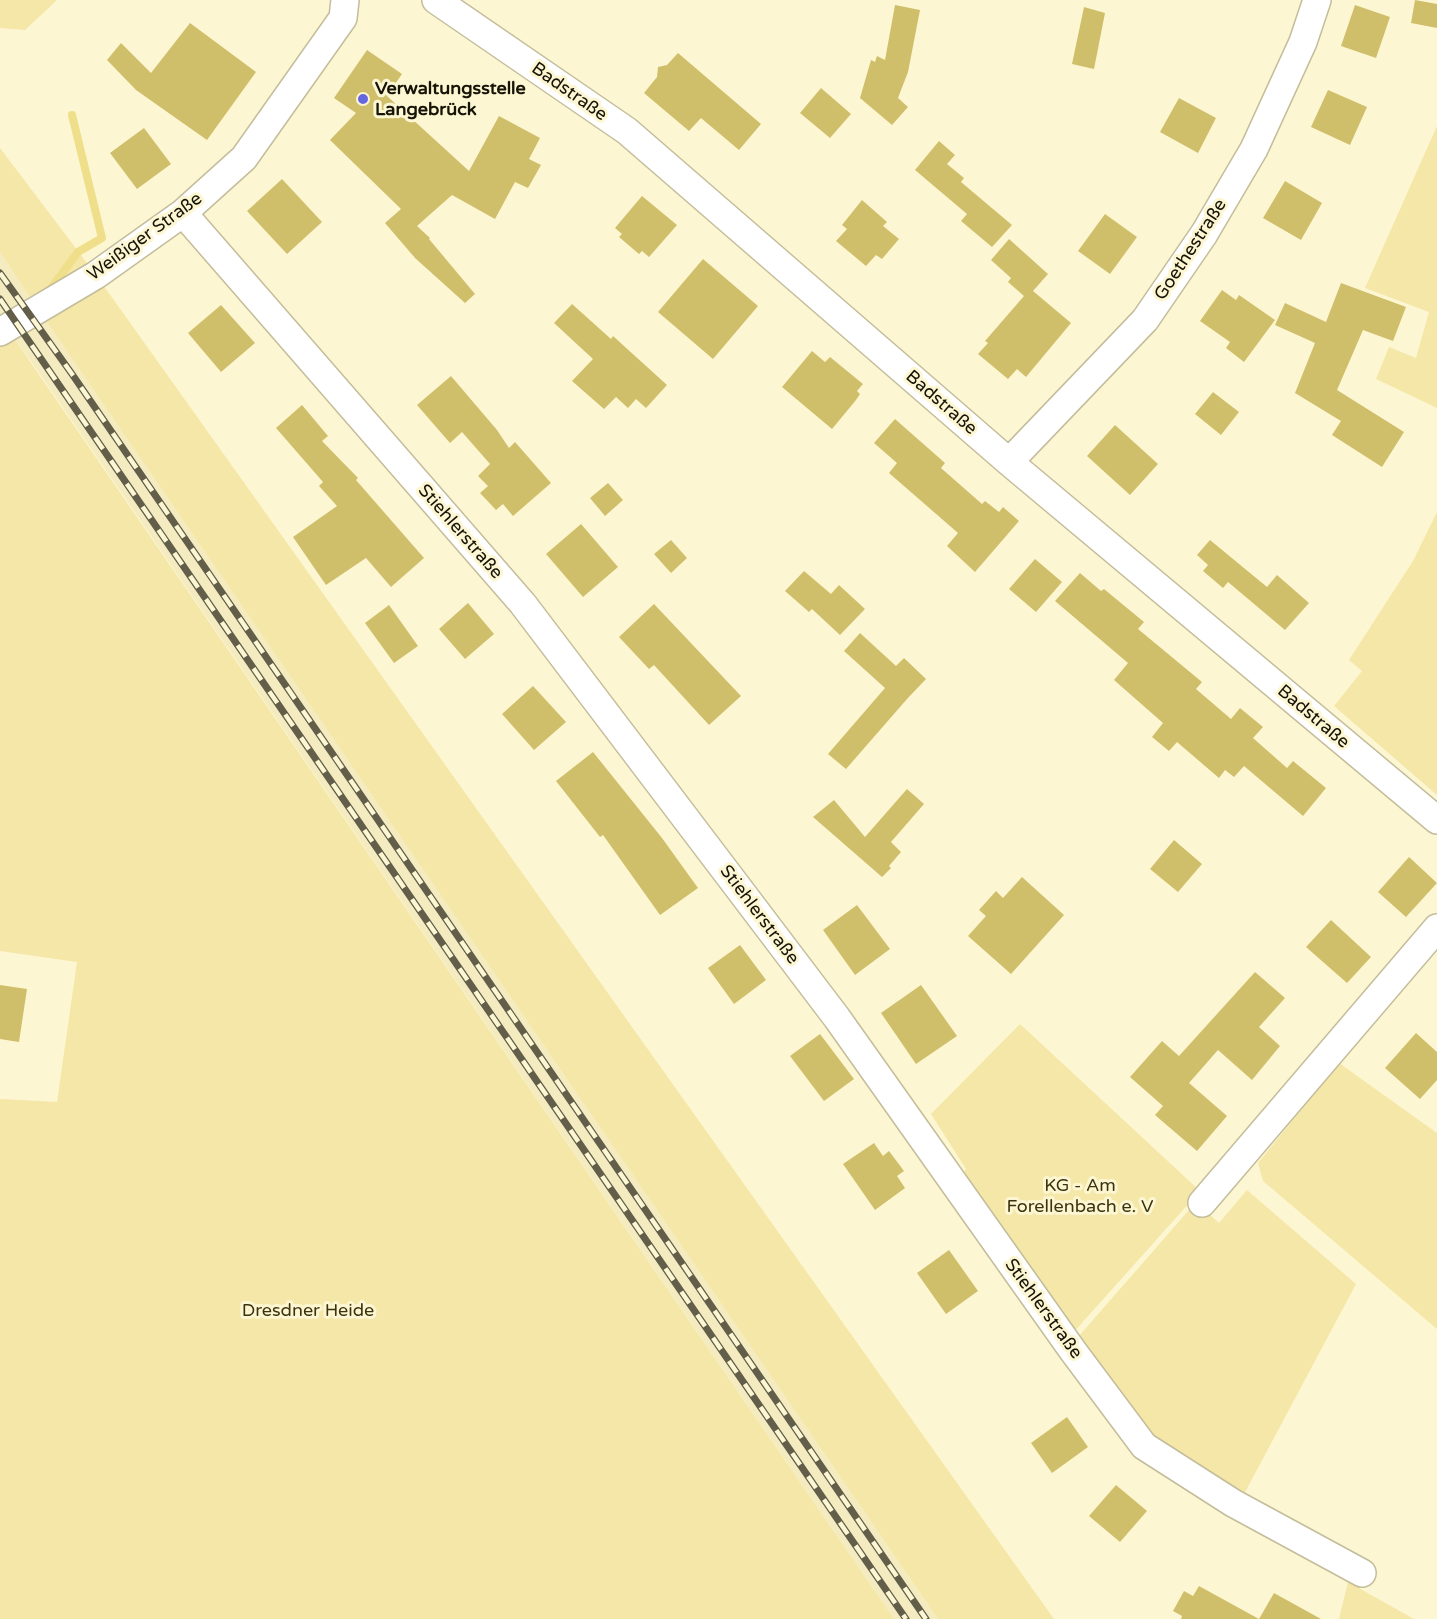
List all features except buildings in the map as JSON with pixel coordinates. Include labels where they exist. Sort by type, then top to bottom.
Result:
[{"type":"street","name":"Weißiger Straße","points":[[0,332],[96,275],[183,213],[244,158],[344,18],[345,0]]},
{"type":"street","name":"Badstraße","points":[[436,0],[469,9],[627,131],[1009,462],[1437,820]]},
{"type":"street","name":"Goethestraße","points":[[1009,462],[1145,320],[1204,234],[1254,149],[1303,42],[1317,0]]},
{"type":"street","name":"Stiehlerstraße","points":[[183,213],[523,604],[837,1018],[1073,1351],[1144,1446],[1233,1503],[1362,1573]]},
{"type":"street","points":[[1202,1203],[1437,928]]},
{"type":"shaded area","points":[[0,252],[938,1619],[894,1619],[0,319]]},
{"type":"green space","points":[[0,0],[57,0],[25,30],[0,28]]},
{"type":"green space","points":[[1437,126],[1437,408],[1376,379],[1389,347],[1416,358],[1429,312],[1365,288]]},
{"type":"green space","points":[[0,148],[96,275],[1054,1619],[938,1619],[0,252]]},
{"type":"green space","name":"Dresdner Heide","points":[[38,309],[7,328],[894,1619],[0,1619],[0,1099],[57,1102],[77,962],[0,951],[0,320]]},
{"type":"green space","points":[[1437,512],[1437,795],[1334,706],[1362,671],[1349,660],[1413,561]]},
{"type":"green space","name":"KG - Am Forellenbach e. V","points":[[1020,1024],[1200,1191],[1072,1334],[960,1177],[966,1169],[931,1114]]},
{"type":"green space","points":[[1339,1063],[1437,1133],[1437,1329],[1263,1181],[1258,1163]]},
{"type":"green space","points":[[1247,1190],[1356,1284],[1243,1496],[1168,1455],[1136,1422],[1079,1336],[1196,1202],[1219,1223]]},
{"type":"green space","points":[[1348,1582],[1414,1619],[1339,1619]]},
{"type":"waterway","points":[[49,291],[78,252],[102,238],[72,115]]},
{"type":"railway","points":[[0,273],[72,374],[926,1619]]},
{"type":"railway","points":[[0,299],[906,1619]]},
{"type":"place","name":"Verwaltungsstelle Langebrück","points":[[363,99]]}]
